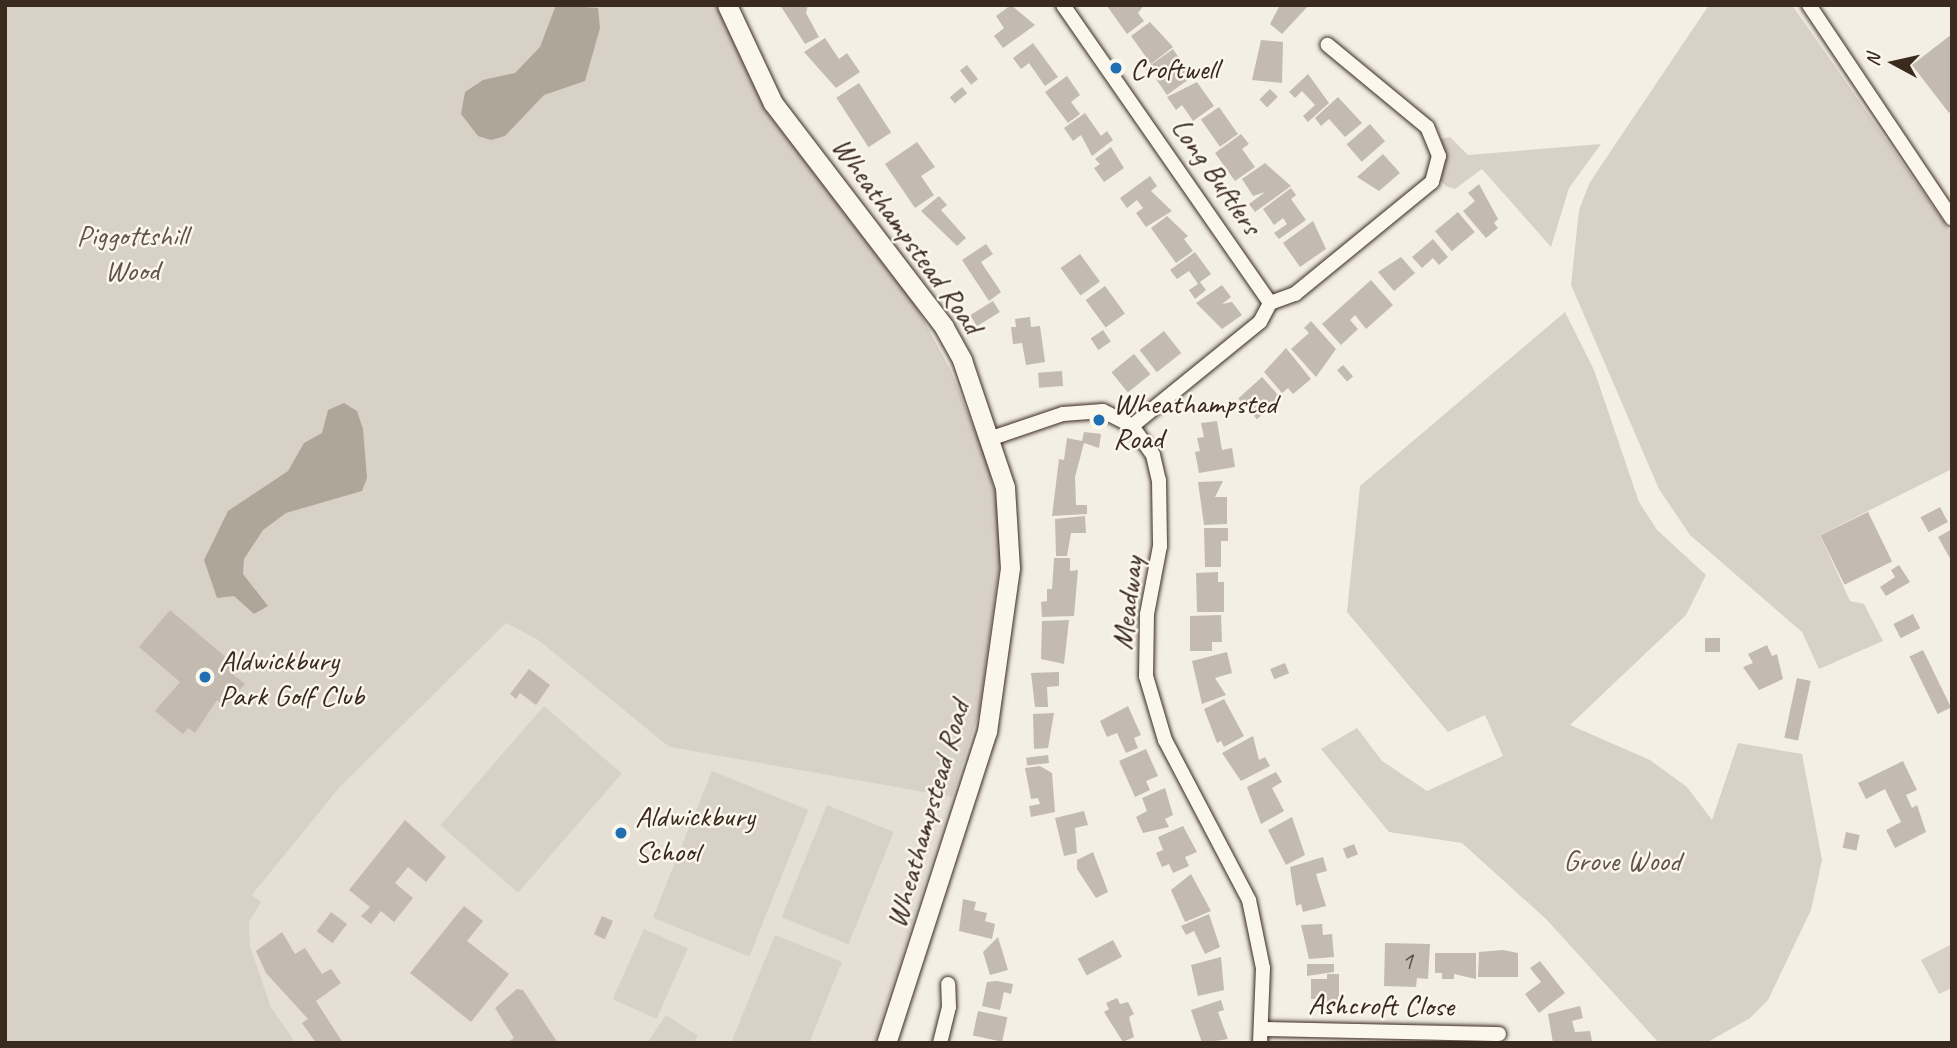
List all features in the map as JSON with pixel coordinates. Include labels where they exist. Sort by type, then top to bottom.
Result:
[{"type":"street","name":"Wheathampstead Road","points":[[727,5],[773,103],[944,327],[992,438],[1005,486],[1010,568],[987,731],[886,1043]]},
{"type":"street","points":[[1809,5],[1952,219]]},
{"type":"street","name":"Long Buftlers","points":[[1069,8],[1270,303]]},
{"type":"street","points":[[1132,426],[1261,322],[1270,303],[1296,294],[1425,191],[1439,165],[1427,127],[1328,45]]},
{"type":"street","name":"Meadway","points":[[992,438],[1083,411],[1103,411],[1132,426],[1153,455],[1161,510],[1147,614],[1146,676],[1165,740],[1250,900],[1262,968],[1261,1036]]},
{"type":"street","points":[[940,1043],[948,984]]},
{"type":"street","name":"Ashcroft Close","points":[[1261,1036],[1499,1034]]},
{"type":"shaded area","points":[[556,5],[598,8],[600,28],[585,81],[544,95],[505,136],[491,140],[478,136],[461,114],[465,92],[483,80],[515,73],[540,47]]},
{"type":"shaded area","points":[[344,403],[357,411],[363,429],[367,478],[362,491],[286,513],[263,530],[244,559],[243,574],[268,606],[254,614],[234,596],[217,598],[204,560],[228,511],[288,471],[304,443],[322,433],[328,410]]},
{"type":"shaded area","name":"Aldwickbury School","points":[[506,623],[538,640],[669,747],[952,797],[874,1043],[296,1043],[271,1007],[250,946],[249,922],[260,902],[252,895],[340,787]]},
{"type":"green space","name":"Piggottshill Wood","points":[[5,5],[716,5],[765,110],[917,308],[950,369],[985,456],[996,497],[1001,553],[979,712],[952,797],[669,747],[538,640],[506,623],[340,787],[252,895],[261,902],[249,922],[250,946],[271,1007],[296,1043],[5,1043]]},
{"type":"green space","points":[[1709,5],[1792,5],[1952,234],[1952,469],[1820,535],[1850,601],[1864,604],[1883,641],[1819,669],[1802,632],[1690,535],[1659,489],[1571,285],[1579,210],[1590,182]]},
{"type":"green space","points":[[1450,137],[1468,155],[1601,144],[1569,188],[1551,247],[1482,169],[1455,189],[1440,180],[1445,158],[1441,139]]},
{"type":"green space","name":"Grove Wood","points":[[1565,312],[1594,370],[1639,502],[1657,530],[1706,575],[1686,615],[1570,725],[1650,760],[1687,787],[1712,820],[1738,743],[1802,754],[1822,860],[1811,910],[1768,1000],[1750,1018],[1706,1043],[1659,1043],[1546,919],[1462,843],[1389,832],[1321,749],[1357,728],[1382,761],[1427,791],[1503,756],[1485,715],[1448,732],[1347,612],[1360,486]]},
{"type":"green space","points":[[544,706],[622,774],[518,893],[440,825]]},
{"type":"green space","points":[[712,771],[808,810],[749,956],[653,917]]},
{"type":"green space","points":[[827,805],[894,832],[848,944],[782,917]]},
{"type":"green space","points":[[644,929],[688,949],[657,1019],[613,999]]},
{"type":"green space","points":[[775,935],[842,962],[809,1043],[731,1043]]},
{"type":"green space","points":[[1952,944],[1952,988],[1939,994],[1921,960]]},
{"type":"green space","points":[[666,1015],[698,1036],[694,1043],[647,1043]]},
{"type":"building","points":[[780,5],[808,5],[806,13],[819,37],[805,44]]},
{"type":"building","points":[[1011,5],[1035,25],[1003,48],[994,36],[1004,28],[996,16]]},
{"type":"building","points":[[1144,5],[1138,13],[1144,21],[1127,34],[1107,6]]},
{"type":"building","points":[[1280,5],[1309,5],[1282,34],[1270,24]]},
{"type":"building","points":[[1150,22],[1173,47],[1151,64],[1131,36]]},
{"type":"building","points":[[1952,34],[1952,110],[1949,113],[1912,65]]},
{"type":"building","points":[[825,38],[839,59],[847,53],[860,72],[836,88],[804,52]]},
{"type":"building","points":[[1261,40],[1283,42],[1282,83],[1252,80]]},
{"type":"building","points":[[1033,43],[1058,77],[1045,86],[1029,63],[1021,69],[1013,58]]},
{"type":"building","points":[[1173,49],[1192,77],[1167,95],[1156,79],[1165,72],[1162,67],[1149,76],[1145,69]]},
{"type":"building","points":[[967,65],[978,79],[971,85],[960,71]]},
{"type":"building","points":[[1308,74],[1329,103],[1308,122],[1303,116],[1315,105],[1302,91],[1295,98],[1289,92]]},
{"type":"building","points":[[1067,76],[1080,95],[1071,102],[1080,114],[1068,123],[1045,92]]},
{"type":"building","points":[[1197,82],[1214,106],[1193,121],[1182,105],[1176,110],[1167,97]]},
{"type":"building","points":[[859,83],[891,132],[868,147],[836,98]]},
{"type":"building","points":[[962,87],[967,93],[955,103],[950,97]]},
{"type":"building","points":[[1270,89],[1278,97],[1267,107],[1259,100]]},
{"type":"building","points":[[1338,97],[1362,123],[1345,137],[1329,119],[1321,126],[1315,118]]},
{"type":"building","points":[[1219,107],[1238,134],[1220,147],[1201,120]]},
{"type":"building","points":[[1085,113],[1101,136],[1107,131],[1113,140],[1092,156],[1081,135],[1073,141],[1064,128]]},
{"type":"building","points":[[1370,124],[1385,141],[1362,162],[1347,144]]},
{"type":"building","points":[[1241,134],[1249,144],[1242,149],[1255,167],[1235,181],[1215,153]]},
{"type":"building","points":[[917,142],[935,167],[921,176],[934,195],[915,208],[885,164]]},
{"type":"building","points":[[1111,147],[1124,168],[1104,182],[1094,168],[1100,164],[1095,159]]},
{"type":"building","points":[[1383,154],[1400,173],[1379,191],[1357,177]]},
{"type":"building","points":[[1265,163],[1291,186],[1255,212],[1249,204],[1265,192],[1253,196],[1242,179]]},
{"type":"building","points":[[1150,176],[1157,186],[1151,191],[1172,211],[1146,227],[1136,213],[1143,208],[1137,200],[1127,208],[1120,198]]},
{"type":"building","points":[[1479,184],[1498,219],[1494,223],[1498,228],[1486,238],[1463,211],[1475,201],[1468,193]]},
{"type":"building","points":[[1291,188],[1296,195],[1291,199],[1306,220],[1279,239],[1274,233],[1287,224],[1283,218],[1274,225],[1263,209]]},
{"type":"building","points":[[939,196],[947,205],[941,210],[966,238],[957,246],[921,211]]},
{"type":"building","points":[[1458,212],[1475,232],[1452,251],[1435,231]]},
{"type":"building","points":[[1167,216],[1188,236],[1184,239],[1193,251],[1176,263],[1151,228]]},
{"type":"building","points":[[1313,221],[1326,249],[1300,267],[1283,243]]},
{"type":"building","points":[[1433,239],[1448,257],[1439,265],[1433,258],[1422,268],[1412,257]]},
{"type":"building","points":[[986,244],[993,254],[981,262],[1001,292],[989,301],[962,260]]},
{"type":"building","points":[[1195,252],[1211,274],[1200,282],[1206,290],[1195,299],[1189,290],[1198,284],[1189,271],[1177,279],[1170,270]]},
{"type":"building","points":[[1080,254],[1100,282],[1081,296],[1061,268]]},
{"type":"building","points":[[1401,257],[1415,273],[1394,291],[1378,272]]},
{"type":"building","points":[[1371,280],[1393,305],[1366,329],[1355,315],[1350,320],[1358,329],[1341,345],[1322,324]]},
{"type":"building","points":[[1222,285],[1231,297],[1222,304],[1232,302],[1242,315],[1222,329],[1196,303]]},
{"type":"building","points":[[1105,286],[1125,314],[1106,328],[1086,300]]},
{"type":"building","points":[[993,301],[1000,312],[977,326],[970,315]]},
{"type":"building","points":[[1030,317],[1031,327],[1040,326],[1045,362],[1026,365],[1022,343],[1013,344],[1011,327],[1016,327],[1015,319]]},
{"type":"building","points":[[1311,321],[1336,349],[1316,377],[1291,349],[1309,333],[1304,328]]},
{"type":"building","points":[[1103,330],[1111,342],[1098,350],[1091,338]]},
{"type":"building","points":[[1164,331],[1181,353],[1157,372],[1140,350]]},
{"type":"building","points":[[1286,348],[1311,379],[1293,394],[1288,388],[1282,393],[1264,372]]},
{"type":"building","points":[[1134,354],[1150,374],[1128,392],[1111,372]]},
{"type":"building","points":[[1343,365],[1353,376],[1347,382],[1337,370]]},
{"type":"building","points":[[1062,371],[1063,386],[1039,388],[1038,373]]},
{"type":"building","points":[[1262,377],[1281,398],[1257,419],[1238,398]]},
{"type":"building","points":[[1217,421],[1222,450],[1232,448],[1235,467],[1199,473],[1195,452],[1200,451],[1197,438],[1204,437],[1201,423]]},
{"type":"building","points":[[1084,432],[1101,434],[1099,448],[1084,443],[1075,477],[1076,505],[1087,505],[1087,514],[1052,516],[1059,459],[1064,460],[1067,438],[1082,441]]},
{"type":"building","points":[[1223,481],[1215,497],[1227,497],[1227,524],[1204,525],[1198,482]]},
{"type":"building","points":[[1940,507],[1948,522],[1929,532],[1921,517]]},
{"type":"building","points":[[1868,512],[1892,561],[1844,585],[1820,535]]},
{"type":"building","points":[[1085,516],[1086,533],[1071,533],[1067,556],[1056,556],[1055,519]]},
{"type":"building","points":[[1204,528],[1228,528],[1228,541],[1221,541],[1221,567],[1205,567]]},
{"type":"building","points":[[1952,529],[1952,562],[1938,537]]},
{"type":"building","points":[[1054,558],[1070,558],[1070,571],[1078,570],[1074,616],[1042,617],[1041,602],[1047,601],[1047,589],[1052,589]]},
{"type":"building","points":[[1899,565],[1910,582],[1886,596],[1880,587],[1895,577],[1891,570]]},
{"type":"building","points":[[1218,572],[1218,582],[1224,582],[1224,612],[1197,612],[1196,573]]},
{"type":"building","name":"Aldwickbury Park Golf Club","points":[[170,610],[235,665],[230,672],[245,684],[225,707],[217,700],[195,733],[188,728],[183,734],[155,711],[180,682],[139,647]]},
{"type":"building","points":[[1913,614],[1920,628],[1901,638],[1893,624]]},
{"type":"building","points":[[1221,615],[1222,642],[1212,642],[1212,651],[1190,651],[1190,616]]},
{"type":"building","points":[[1069,620],[1064,664],[1041,659],[1042,621]]},
{"type":"building","points":[[1705,638],[1720,638],[1720,652],[1705,652]]},
{"type":"building","points":[[1767,645],[1772,656],[1777,654],[1783,679],[1759,690],[1743,667],[1753,663],[1748,654]]},
{"type":"building","points":[[1923,650],[1951,708],[1938,714],[1910,657]]},
{"type":"building","points":[[1227,652],[1232,673],[1215,678],[1226,695],[1202,704],[1192,661]]},
{"type":"building","points":[[1285,663],[1289,673],[1274,679],[1270,669]]},
{"type":"building","points":[[529,669],[550,685],[536,705],[520,693],[516,699],[510,694]]},
{"type":"building","points":[[1059,672],[1059,686],[1047,687],[1048,707],[1035,707],[1031,673]]},
{"type":"building","points":[[1797,678],[1811,681],[1798,741],[1784,738]]},
{"type":"building","points":[[1224,699],[1244,736],[1224,747],[1221,741],[1217,743],[1204,709]]},
{"type":"building","points":[[1128,706],[1141,735],[1134,738],[1138,748],[1126,753],[1117,733],[1107,737],[1100,721]]},
{"type":"building","points":[[1054,713],[1048,748],[1034,749],[1033,714]]},
{"type":"building","points":[[1253,736],[1259,760],[1265,757],[1270,766],[1241,781],[1222,753]]},
{"type":"building","points":[[1146,749],[1158,776],[1146,781],[1150,790],[1135,797],[1119,761]]},
{"type":"building","points":[[1048,755],[1049,763],[1027,766],[1026,758]]},
{"type":"building","points":[[1903,761],[1917,790],[1906,795],[1912,808],[1917,805],[1926,832],[1895,848],[1886,830],[1901,822],[1885,789],[1866,799],[1858,783]]},
{"type":"building","points":[[1040,766],[1052,773],[1055,812],[1031,817],[1029,806],[1040,804],[1038,798],[1031,799],[1025,768]]},
{"type":"building","points":[[1276,772],[1282,782],[1272,788],[1284,811],[1261,824],[1247,787]]},
{"type":"building","points":[[1165,788],[1173,815],[1165,819],[1169,827],[1143,833],[1136,817],[1147,811],[1142,798]]},
{"type":"building","points":[[1084,811],[1088,825],[1075,828],[1077,853],[1064,856],[1055,818]]},
{"type":"building","points":[[1292,817],[1305,855],[1286,865],[1268,830]]},
{"type":"building","points":[[405,820],[446,857],[426,882],[408,867],[395,883],[413,898],[394,922],[381,911],[371,924],[361,916],[370,907],[349,890]]},
{"type":"building","points":[[1183,826],[1197,852],[1185,857],[1189,866],[1173,873],[1169,864],[1162,867],[1156,853],[1163,850],[1158,837]]},
{"type":"building","points":[[1846,832],[1860,835],[1856,851],[1843,848]]},
{"type":"building","points":[[1354,844],[1358,854],[1347,859],[1343,848]]},
{"type":"building","points":[[1093,852],[1108,892],[1096,898],[1077,869],[1077,860]]},
{"type":"building","points":[[1323,857],[1327,871],[1316,874],[1326,906],[1303,912],[1301,904],[1296,906],[1290,867]]},
{"type":"building","points":[[1191,874],[1211,911],[1185,922],[1171,890]]},
{"type":"building","points":[[963,899],[976,902],[974,910],[987,913],[985,921],[995,924],[992,939],[959,931]]},
{"type":"building","points":[[464,906],[483,921],[467,941],[509,974],[471,1022],[410,973]]},
{"type":"building","points":[[331,912],[347,924],[333,943],[317,931]]},
{"type":"building","points":[[1209,914],[1220,947],[1205,954],[1194,931],[1186,935],[1181,926]]},
{"type":"building","points":[[602,916],[613,921],[605,939],[594,934]]},
{"type":"building","points":[[1322,924],[1323,935],[1332,934],[1334,957],[1309,959],[1301,925]]},
{"type":"building","points":[[282,932],[295,954],[305,948],[322,974],[331,969],[341,983],[316,1001],[343,1043],[316,1043],[302,1023],[308,1019],[266,973],[256,951]]},
{"type":"building","points":[[998,937],[1008,970],[990,975],[983,952]]},
{"type":"building","points":[[1113,940],[1122,957],[1087,976],[1078,959]]},
{"type":"building","points":[[1385,943],[1430,944],[1428,979],[1417,978],[1416,987],[1384,986]]},
{"type":"building","points":[[1503,950],[1518,953],[1518,977],[1478,977],[1479,952]]},
{"type":"building","points":[[1435,953],[1476,953],[1476,979],[1454,974],[1454,979],[1442,979],[1442,973],[1435,973]]},
{"type":"building","points":[[1221,957],[1224,990],[1198,996],[1191,965]]},
{"type":"building","points":[[1540,961],[1565,993],[1539,1013],[1525,994],[1541,982],[1530,968]]},
{"type":"building","points":[[1307,964],[1334,964],[1334,972],[1307,976]]},
{"type":"building","points":[[1327,974],[1339,974],[1339,1007],[1326,1007],[1327,999],[1311,999],[1311,979],[1327,979]]},
{"type":"building","points":[[987,982],[1013,984],[1011,994],[1004,992],[1000,1010],[982,1006]]},
{"type":"building","points":[[517,989],[523,990],[558,1043],[507,1043],[514,1038],[495,1008]]},
{"type":"building","points":[[1117,998],[1120,1004],[1128,1002],[1134,1014],[1129,1017],[1134,1037],[1123,1042],[1104,1012],[1109,1009],[1106,1003]]},
{"type":"building","points":[[1221,1000],[1224,1010],[1218,1012],[1228,1039],[1202,1043],[1191,1010]]},
{"type":"building","points":[[1580,1006],[1583,1018],[1572,1021],[1575,1032],[1590,1031],[1592,1041],[1553,1043],[1548,1014]]},
{"type":"building","points":[[978,1011],[1007,1017],[1002,1042],[973,1035]]},
{"type":"place","name":"Croftwell","points":[[1116,68]]},
{"type":"place","name":"Wheathampsted Road","points":[[1099,420]]},
{"type":"place","name":"Aldwickbury Park Golf Club","points":[[205,677]]},
{"type":"place","name":"Aldwickbury School","points":[[621,833]]}]
